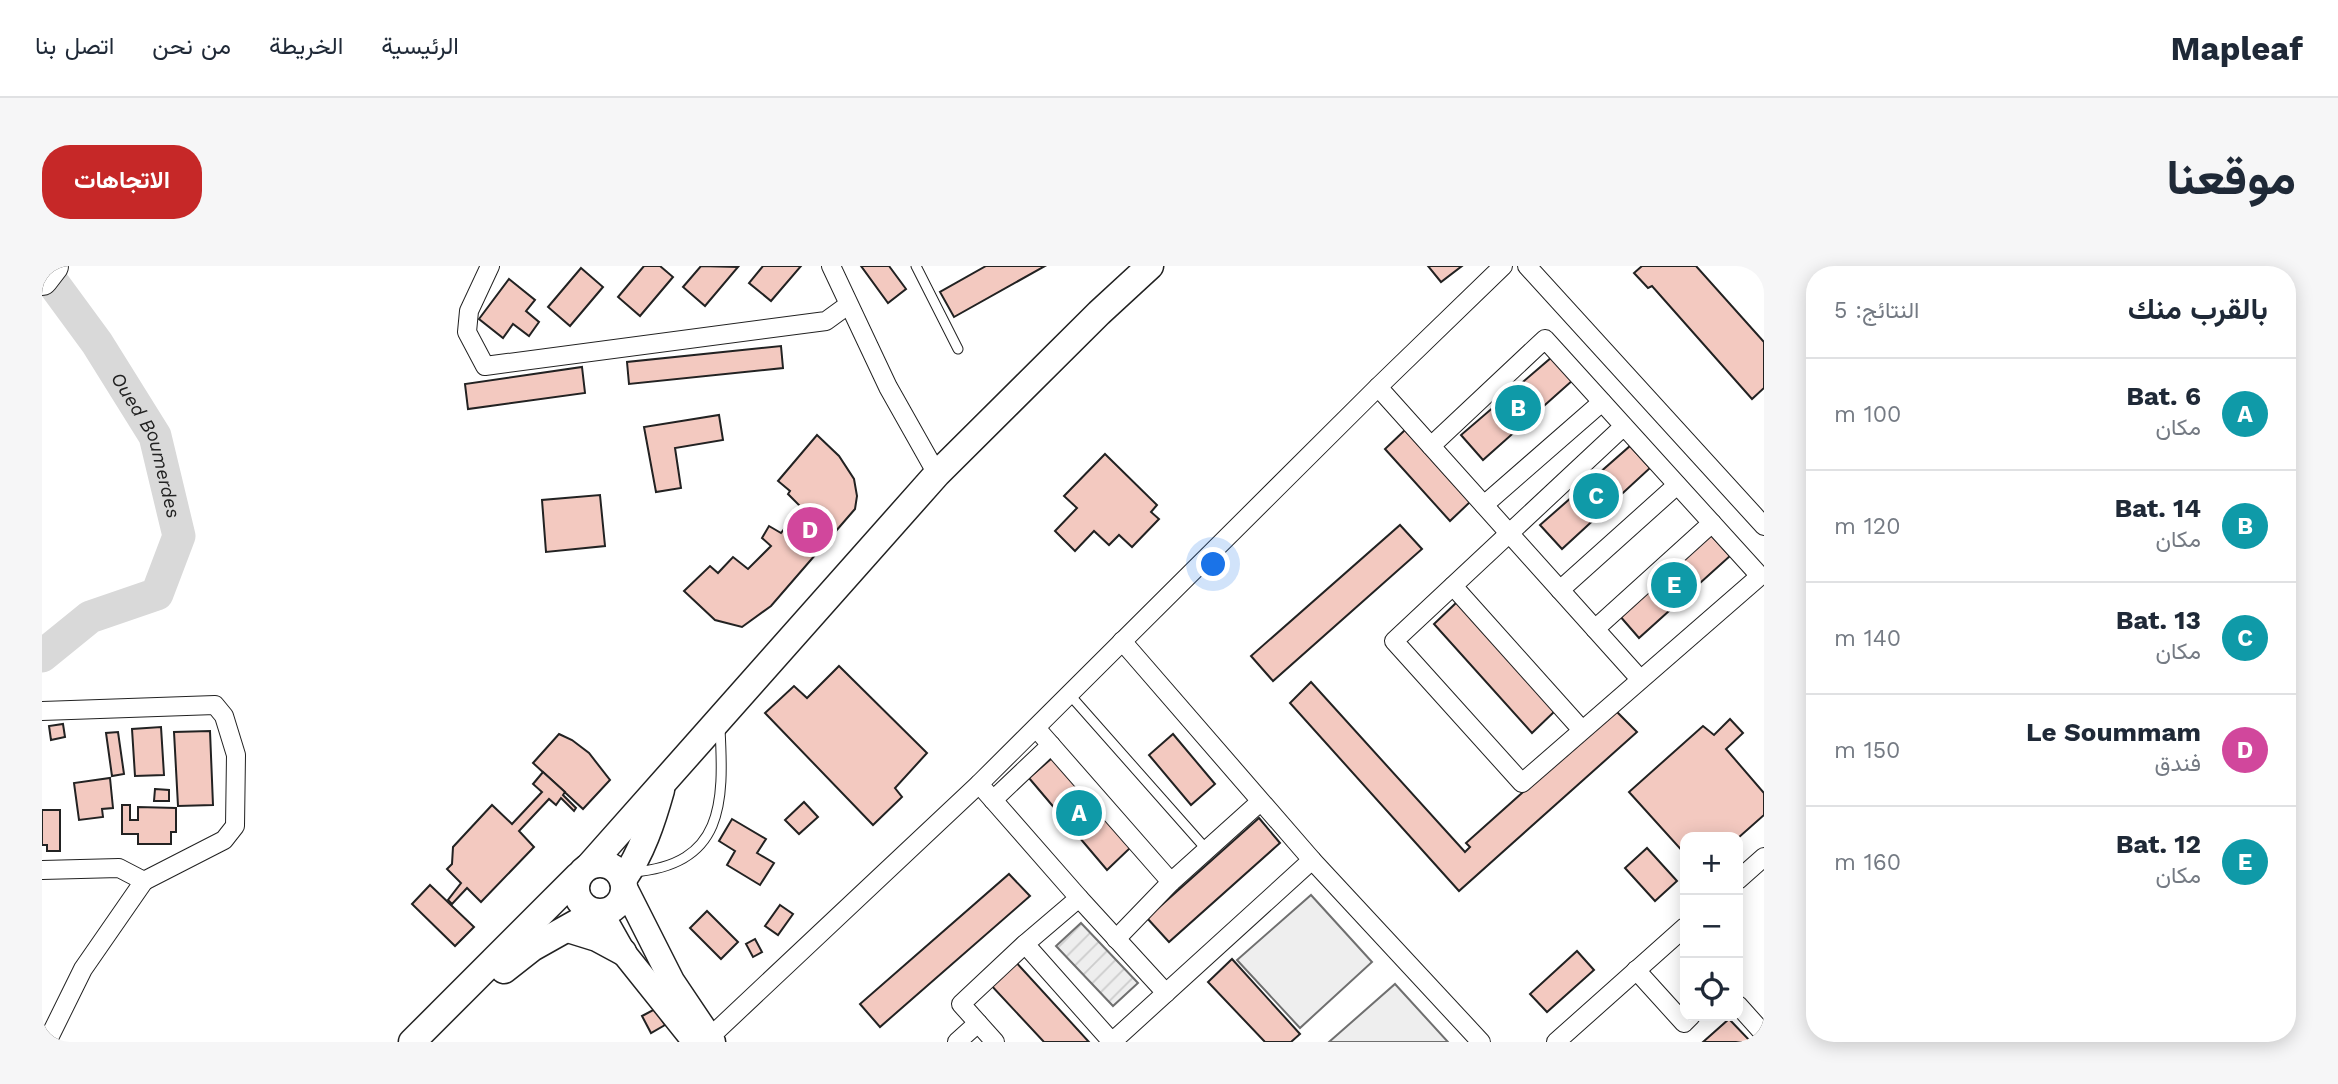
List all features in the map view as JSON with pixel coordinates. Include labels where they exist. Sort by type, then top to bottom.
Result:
[{"type":"highway","points":[[42,279],[52,266]]},
{"type":"main road","points":[[412,1042],[584,871],[937,474],[1150,266]]},
{"type":"main road","points":[[435,1042],[514,961],[532,948],[618,905],[623,896],[625,880],[636,862],[650,828],[663,782]]},
{"type":"main road","points":[[597,863],[612,867],[625,880],[673,981],[706,1040],[623,952],[598,913],[582,905],[575,891],[584,871],[597,863]]},
{"type":"main road","points":[[568,929],[597,938],[623,952]]},
{"type":"street","points":[[490,266],[469,311],[467,331],[485,366],[826,321],[849,305]]},
{"type":"street","points":[[831,266],[888,387],[937,474]]},
{"type":"street","points":[[706,1040],[979,784],[1503,266]]},
{"type":"street","points":[[1527,266],[1764,526]]},
{"type":"street","points":[[1431,446],[1545,339],[1624,426],[1676,485],[1760,576],[1522,783],[1394,641],[1624,426]]},
{"type":"street","points":[[1378,387],[1640,679]]},
{"type":"street","points":[[1484,505],[1602,402]]},
{"type":"street","points":[[1560,590],[1676,485]]},
{"type":"street","points":[[1595,629],[1712,523]]},
{"type":"street","points":[[1453,586],[1582,730]]},
{"type":"street","points":[[1122,641],[1260,802],[1481,1042]]},
{"type":"street","points":[[42,711],[215,705],[224,716],[236,755],[235,826],[224,840],[144,881],[49,1023],[47,1042]]},
{"type":"street","points":[[1036,728],[1171,882]]},
{"type":"street","points":[[993,800],[1051,745]]},
{"type":"street","points":[[979,784],[1166,993]]},
{"type":"street","points":[[1116,939],[1171,882],[1260,802]]},
{"type":"street","points":[[1743,876],[1764,857]]},
{"type":"street","points":[[1025,944],[1112,1042],[1312,860]]},
{"type":"street","points":[[42,870],[119,868],[144,881]]},
{"type":"street","points":[[995,1042],[961,1004],[1079,898]]},
{"type":"street","points":[[1556,1042],[1680,931]]},
{"type":"street","points":[[1636,970],[1680,1019]]},
{"type":"street","points":[[1743,1011],[1764,1034]]},
{"type":"street","points":[[957,1042],[978,1023]]},
{"type":"lane","points":[[916,266],[958,348]]},
{"type":"lane","points":[[1069,694],[1207,850]]},
{"type":"lane","points":[[625,880],[683,861],[699,847],[709,832],[716,816],[723,780],[720,720]]},
{"type":"shaded area","points":[[1311,895],[1372,962],[1300,1028],[1237,960]]},
{"type":"shaded area","points":[[1081,923],[1138,983],[1113,1006],[1056,946]]},
{"type":"shaded area","points":[[1395,984],[1448,1042],[1329,1042]]},
{"type":"building","points":[[644,266],[660,266],[673,277],[640,316],[618,297]]},
{"type":"building","points":[[701,266],[738,267],[705,306],[683,287]]},
{"type":"building","points":[[763,266],[801,266],[771,301],[749,283]]},
{"type":"building","points":[[861,266],[889,266],[906,289],[888,303]]},
{"type":"building","points":[[986,266],[1045,266],[954,317],[940,292]]},
{"type":"building","points":[[1428,266],[1462,266],[1441,282]]},
{"type":"building","points":[[1642,266],[1696,266],[1764,342],[1764,388],[1752,399],[1652,286],[1648,288],[1634,273]]},
{"type":"building","points":[[581,268],[603,287],[570,326],[548,307]]},
{"type":"building","points":[[509,279],[535,300],[526,311],[539,322],[529,336],[513,324],[503,338],[479,319]]},
{"type":"building","points":[[781,346],[783,368],[629,384],[627,362]]},
{"type":"building","points":[[1552,357],[1573,380],[1483,460],[1461,435]]},
{"type":"building","points":[[582,367],[585,393],[468,409],[465,384]]},
{"type":"building","points":[[719,415],[723,440],[675,448],[681,488],[656,492],[644,427]]},
{"type":"building","points":[[1405,430],[1470,502],[1450,521],[1385,449]]},
{"type":"building","points":[[817,435],[839,456],[854,479],[857,496],[855,509],[771,606],[742,627],[715,620],[684,591],[710,566],[718,573],[733,557],[748,569],[771,546],[762,538],[769,526],[781,533],[801,507],[788,494],[790,491],[778,481]]},
{"type":"building","points":[[1630,446],[1650,468],[1562,549],[1540,525]]},
{"type":"building","points":[[1105,454],[1157,505],[1151,512],[1159,519],[1132,547],[1119,535],[1109,545],[1094,531],[1075,551],[1055,531],[1077,508],[1064,496]]},
{"type":"building","points":[[600,495],[605,546],[546,552],[542,500]]},
{"type":"building","points":[[1400,525],[1422,549],[1273,681],[1251,656]]},
{"type":"building","points":[[1709,533],[1730,556],[1639,638],[1619,615]]},
{"type":"building","points":[[1457,602],[1556,710],[1532,733],[1434,624]]},
{"type":"building","points":[[839,666],[927,753],[895,788],[902,797],[873,825],[765,713],[794,686],[807,698]]},
{"type":"building","points":[[1311,682],[1465,852],[1470,847],[1466,843],[1615,710],[1637,732],[1459,891],[1290,703]]},
{"type":"building","points":[[1730,719],[1743,733],[1726,749],[1764,793],[1764,815],[1743,834],[1680,832],[1680,848],[1629,792],[1703,726],[1714,735]]},
{"type":"building","points":[[63,724],[65,737],[51,740],[49,726]]},
{"type":"building","points":[[161,727],[164,775],[135,776],[132,729]]},
{"type":"building","points":[[210,731],[213,805],[178,806],[174,732]]},
{"type":"building","points":[[118,732],[124,774],[112,776],[106,733]]},
{"type":"building","points":[[559,734],[589,753],[610,780],[583,809],[533,763]]},
{"type":"building","points":[[1173,734],[1215,784],[1191,805],[1149,755]]},
{"type":"building","points":[[1052,758],[1130,848],[1107,870],[1029,778]]},
{"type":"building","points":[[543,772],[565,792],[563,795],[576,808],[574,811],[561,798],[556,805],[549,799],[519,831],[534,847],[481,902],[467,888],[452,904],[448,900],[461,883],[447,869],[452,864],[453,847],[492,805],[512,824],[542,792],[533,784]]},
{"type":"building","points":[[110,778],[113,808],[102,809],[103,817],[79,820],[74,783]]},
{"type":"building","points":[[155,789],[169,790],[169,801],[154,801]]},
{"type":"building","points":[[804,802],[818,817],[799,834],[785,820]]},
{"type":"building","points":[[122,805],[130,805],[130,820],[138,820],[138,807],[176,808],[176,832],[171,832],[171,844],[138,844],[138,834],[122,834]]},
{"type":"building","points":[[42,810],[60,810],[60,851],[47,851],[47,845],[42,845]]},
{"type":"building","points":[[1259,818],[1280,843],[1169,942],[1147,918]]},
{"type":"building","points":[[732,819],[766,839],[757,853],[774,863],[760,885],[727,865],[735,851],[719,841]]},
{"type":"building","points":[[1647,848],[1677,881],[1655,901],[1625,868]]},
{"type":"building","points":[[1009,874],[1030,896],[880,1027],[860,1004]]},
{"type":"building","points":[[430,885],[474,927],[455,946],[412,904]]},
{"type":"building","points":[[780,905],[793,914],[778,935],[765,926]]},
{"type":"building","points":[[707,911],[738,942],[721,959],[690,928]]},
{"type":"building","points":[[755,939],[762,952],[753,957],[746,944]]},
{"type":"building","points":[[1577,951],[1594,970],[1547,1012],[1530,994]]},
{"type":"building","points":[[1013,959],[1089,1042],[1044,1042],[989,983]]},
{"type":"building","points":[[1232,959],[1300,1034],[1291,1042],[1265,1042],[1208,982]]},
{"type":"building","points":[[655,1009],[665,1025],[651,1033],[642,1016]]},
{"type":"building","points":[[1727,1021],[1731,1021],[1751,1042],[1703,1042]]},
{"type":"waterway","name":"Oued Boumerdes","points":[[42,268],[97,343],[155,436],[179,536],[157,594],[90,617],[42,656]]},
{"type":"place","name":"Bat. 14","points":[[1518,408]]},
{"type":"place","name":"Bat. 13","points":[[1596,496]]},
{"type":"place","name":"Le Soummam","points":[[810,530]]},
{"type":"place","name":"Bat. 12","points":[[1674,585]]},
{"type":"place","name":"Bat. 6","points":[[1079,813]]}]
